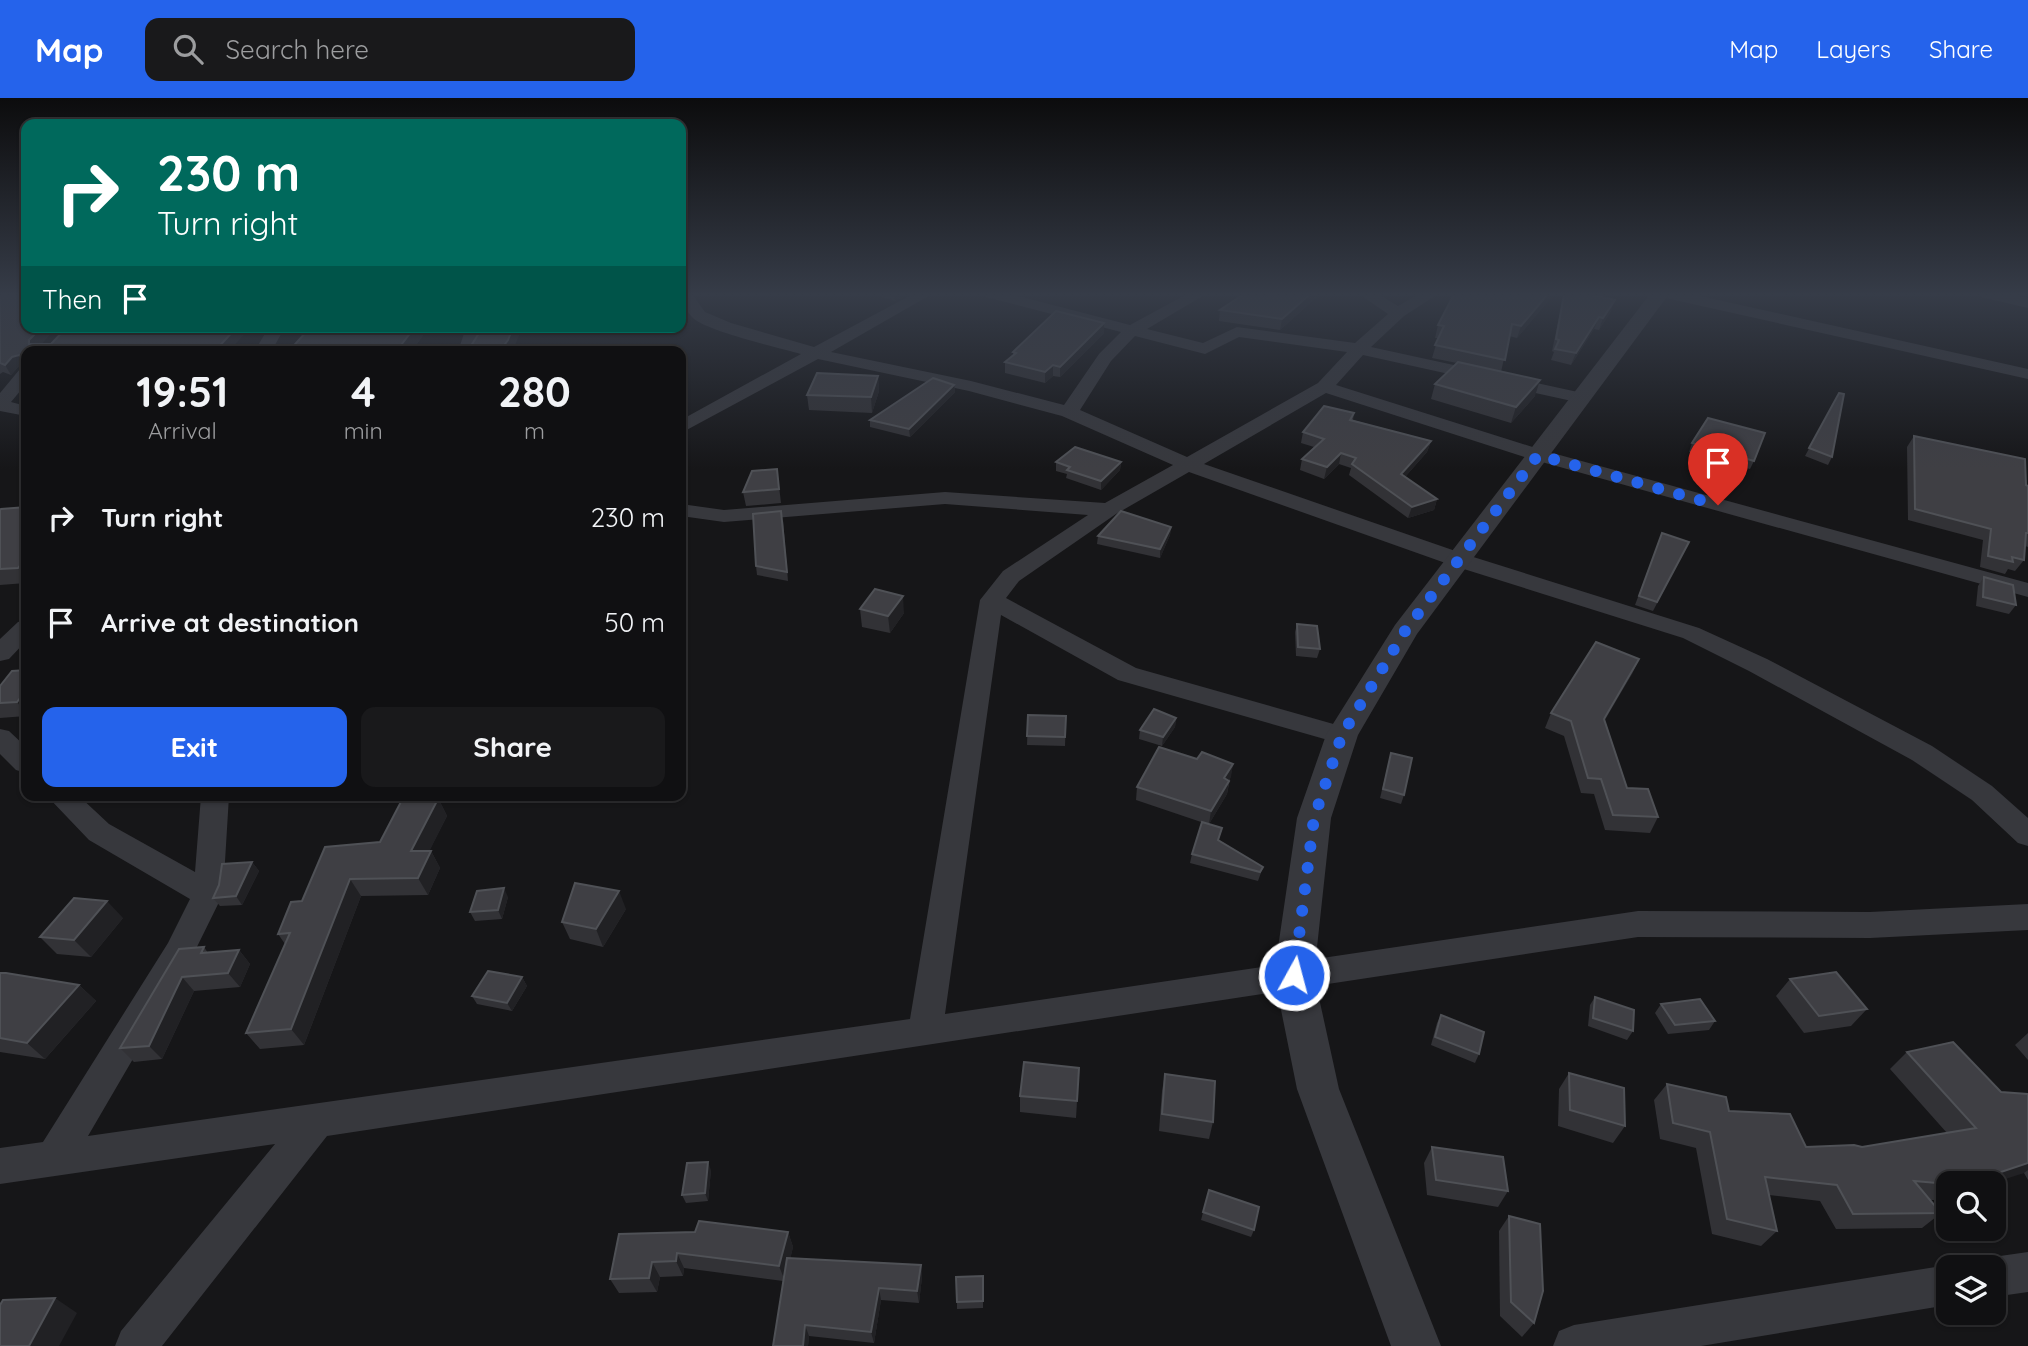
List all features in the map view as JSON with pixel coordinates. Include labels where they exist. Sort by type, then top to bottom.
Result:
[{"type":"street","points":[[812,352],[959,383],[1069,412],[1188,465],[1459,560],[1690,634],[1747,660],[1922,752],[1982,793],[2028,835]]},
{"type":"street","points":[[686,424],[821,352]]},
{"type":"street","points":[[1069,412],[1111,352]]},
{"type":"street","points":[[925,1032],[992,600],[1011,576],[1109,510],[1324,387],[1356,352]]},
{"type":"street","points":[[1374,352],[1581,398]]},
{"type":"street","points":[[1416,1346],[1318,1089],[1294,975],[1314,818],[1342,735],[1405,631],[1616,352]]},
{"type":"street","points":[[1931,352],[2028,374]]},
{"type":"street","points":[[21,379],[0,405],[21,410]]},
{"type":"street","points":[[1324,387],[1538,455],[2028,590]]},
{"type":"street","points":[[686,511],[723,516],[945,498],[1109,510]]},
{"type":"street","points":[[992,600],[1127,674],[1342,735]]},
{"type":"street","points":[[0,653],[21,632]]},
{"type":"street","points":[[0,738],[21,758]]},
{"type":"street","points":[[66,801],[99,832],[208,894]]},
{"type":"street","points":[[55,1157],[178,952],[208,894],[215,801]]},
{"type":"street","points":[[0,1166],[315,1123],[1638,925],[1870,925],[2028,917]]},
{"type":"street","points":[[136,1346],[315,1123]]},
{"type":"street","points":[[2006,1275],[2028,1272]]},
{"type":"street","points":[[1574,1346],[1936,1287]]},
{"type":"building","points":[[0,352],[21,352],[21,357],[12,357],[5,365],[0,363]]},
{"type":"building","points":[[1014,352],[1075,352],[1060,367],[1053,365],[1045,372],[1005,362],[1016,353]]},
{"type":"building","points":[[1469,352],[1507,352],[1505,360]]},
{"type":"building","points":[[1458,362],[1540,380],[1516,407],[1435,384]]},
{"type":"building","points":[[817,373],[878,376],[871,397],[807,395]]},
{"type":"building","points":[[933,378],[954,385],[909,429],[870,420]]},
{"type":"building","points":[[1839,393],[1844,394],[1832,457],[1809,448]]},
{"type":"building","points":[[1324,406],[1354,413],[1350,420],[1431,441],[1401,474],[1437,499],[1412,507],[1352,464],[1356,458],[1341,453],[1327,467],[1302,459],[1324,439],[1303,432]]},
{"type":"building","points":[[1708,418],[1765,433],[1754,461],[1692,443]]},
{"type":"building","points":[[1914,436],[2025,459],[2028,533],[2024,560],[2012,557],[2013,562],[1988,556],[1991,529],[1915,509]]},
{"type":"building","points":[[1075,447],[1121,462],[1101,481],[1067,470],[1070,467],[1056,462]]},
{"type":"building","points":[[777,469],[779,489],[743,492],[752,471]]},
{"type":"building","points":[[21,507],[21,565],[18,568],[0,569],[1,509]]},
{"type":"building","points":[[781,511],[787,572],[756,566],[753,514]]},
{"type":"building","points":[[1121,511],[1171,527],[1160,549],[1098,536]]},
{"type":"building","points":[[1662,533],[1689,542],[1657,602],[1639,596]]},
{"type":"building","points":[[1984,577],[2013,585],[2016,605],[1983,597]]},
{"type":"building","points":[[875,589],[903,596],[888,616],[860,609]]},
{"type":"building","points":[[1297,624],[1317,626],[1320,649],[1298,647]]},
{"type":"building","points":[[1596,642],[1639,659],[1604,719],[1627,788],[1648,789],[1658,817],[1613,815],[1601,779],[1588,778],[1571,721],[1551,713]]},
{"type":"building","points":[[21,670],[21,697],[17,702],[0,703],[0,686],[12,671]]},
{"type":"building","points":[[1154,709],[1176,718],[1163,737],[1140,730]]},
{"type":"building","points":[[1028,715],[1066,716],[1065,737],[1027,736]]},
{"type":"building","points":[[1159,747],[1197,759],[1202,752],[1233,764],[1224,778],[1229,781],[1211,811],[1137,787]]},
{"type":"building","points":[[1391,753],[1412,758],[1404,795],[1383,789]]},
{"type":"building","points":[[401,801],[437,801],[411,851],[431,851],[418,878],[350,879],[291,1029],[246,1033],[290,933],[278,934],[291,902],[302,901],[325,847],[380,842]]},
{"type":"building","points":[[1202,822],[1222,828],[1218,840],[1263,867],[1260,872],[1192,854]]},
{"type":"building","points":[[252,862],[236,896],[213,898],[219,885],[222,864]]},
{"type":"building","points":[[575,883],[619,891],[596,929],[562,922]]},
{"type":"building","points":[[504,888],[498,910],[470,912],[477,891]]},
{"type":"building","points":[[74,898],[107,901],[74,940],[40,937]]},
{"type":"building","points":[[204,947],[201,953],[239,950],[228,973],[182,977],[149,1046],[120,1048],[179,949]]},
{"type":"building","points":[[488,971],[522,977],[507,1003],[472,996]]},
{"type":"building","points":[[1836,972],[1867,1009],[1819,1016],[1790,979]]},
{"type":"building","points":[[0,973],[79,985],[27,1043],[0,1038]]},
{"type":"building","points":[[1595,997],[1634,1010],[1633,1031],[1593,1018]]},
{"type":"building","points":[[1700,999],[1715,1021],[1675,1025],[1661,1004]]},
{"type":"building","points":[[1441,1015],[1484,1032],[1479,1054],[1435,1037]]},
{"type":"building","points":[[1953,1042],[2001,1092],[2028,1094],[2028,1163],[2004,1171],[1936,1171],[1936,1183],[1914,1181],[1936,1207],[1936,1213],[1853,1214],[1837,1185],[1765,1177],[1777,1231],[1727,1219],[1710,1132],[1673,1123],[1667,1084],[1726,1097],[1729,1111],[1790,1114],[1806,1147],[1862,1147],[1976,1128],[1907,1052]]},
{"type":"building","points":[[1024,1062],[1079,1068],[1077,1101],[1020,1096]]},
{"type":"building","points":[[1569,1073],[1624,1088],[1625,1126],[1570,1110]]},
{"type":"building","points":[[1165,1074],[1215,1081],[1213,1122],[1162,1114]]},
{"type":"building","points":[[1432,1147],[1503,1157],[1508,1191],[1436,1180]]},
{"type":"building","points":[[708,1162],[705,1193],[682,1195],[687,1163]]},
{"type":"building","points":[[1209,1190],[1259,1207],[1254,1230],[1203,1212]]},
{"type":"building","points":[[1509,1216],[1540,1224],[1543,1291],[1534,1323],[1511,1302]]},
{"type":"building","points":[[699,1221],[788,1232],[779,1266],[677,1253],[676,1261],[652,1262],[649,1278],[610,1279],[619,1234],[695,1232]]},
{"type":"building","points":[[787,1258],[921,1265],[917,1291],[879,1288],[871,1332],[805,1325],[803,1346],[773,1346]]},
{"type":"building","points":[[983,1276],[983,1301],[957,1302],[956,1277]]},
{"type":"building","points":[[55,1298],[29,1346],[0,1346],[0,1305],[3,1300]]},
{"type":"route","points":[[1294,975],[1314,818],[1342,735],[1405,631],[1538,455],[1718,505]]}]
